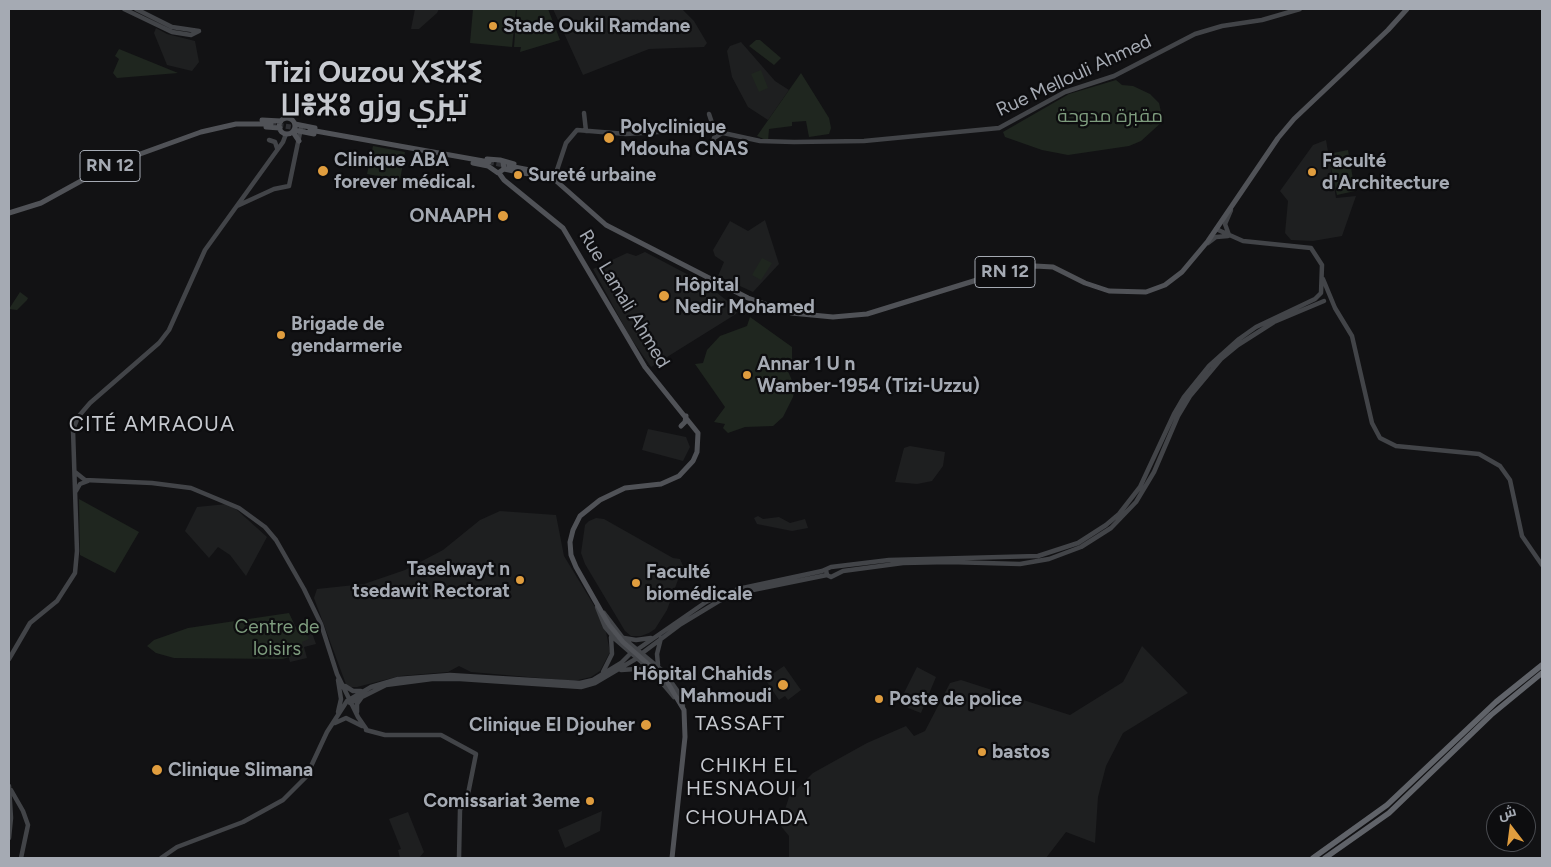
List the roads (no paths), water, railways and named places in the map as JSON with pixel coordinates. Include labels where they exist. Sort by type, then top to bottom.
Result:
[{"type":"highway","points":[[1313,858],[1387,806],[1496,702],[1542,665]]},
{"type":"highway","points":[[1325,858],[1389,813],[1490,715],[1542,673]]},
{"type":"main road","points":[[124,9],[172,32],[191,35],[199,30],[172,27],[136,9]]},
{"type":"main road","name":"Rue Mellouli Ahmed","points":[[554,178],[566,142],[577,130],[626,134],[705,129],[760,140],[864,141],[999,128],[1065,92],[1114,76],[1195,34],[1222,26],[1280,16],[1300,9]]},
{"type":"main road","name":"RN 12","points":[[503,162],[546,172],[606,224],[748,298],[789,312],[834,317],[867,314],[993,275],[1035,266],[1058,268],[1085,283],[1108,291],[1146,292],[1165,285],[1182,272],[1205,245],[1294,119],[1388,30],[1407,9]]},
{"type":"main road","points":[[584,114],[586,131]]},
{"type":"main road","points":[[709,114],[712,123],[724,132],[715,137],[712,146]]},
{"type":"main road","points":[[272,122],[284,115]]},
{"type":"main road","points":[[272,122],[282,122],[289,119],[298,143]]},
{"type":"main road","name":"RN 12","points":[[9,213],[46,201],[100,170],[202,132],[236,124],[272,122]]},
{"type":"main road","points":[[282,122],[280,128],[285,137]]},
{"type":"main road","points":[[202,132],[240,127],[280,128]]},
{"type":"main road","points":[[9,659],[30,623],[57,601],[74,572],[77,551],[72,430],[78,417],[90,403],[159,343],[169,330],[200,258],[285,137],[294,129],[301,129],[336,138],[352,138]]},
{"type":"main road","points":[[236,207],[276,188],[287,187],[301,129]]},
{"type":"main road","points":[[310,130],[492,162],[500,160],[503,162],[504,170]]},
{"type":"main road","points":[[285,137],[294,137],[298,143]]},
{"type":"main road","points":[[269,140],[276,143],[276,151]]},
{"type":"main road","points":[[432,152],[439,156],[492,169],[554,178]]},
{"type":"main road","points":[[492,162],[492,169]]},
{"type":"main road","name":"Rue Lamali Ahmed","points":[[504,170],[508,183],[563,228],[645,367],[698,433],[697,452],[693,461],[679,476],[661,484],[634,487],[616,492],[584,511],[573,530],[570,548],[576,567],[598,607]]},
{"type":"main road","name":"Rue Lamali Ahmed","points":[[504,170],[504,177],[516,189]]},
{"type":"main road","points":[[502,188],[503,184],[508,183]]},
{"type":"main road","points":[[1230,236],[1225,224],[1235,200]]},
{"type":"main road","points":[[1216,229],[1243,241],[1311,248],[1320,260],[1323,280],[1335,308],[1352,336],[1372,423],[1380,438],[1396,446],[1413,449],[1479,454],[1500,466],[1510,480],[1522,536],[1542,565]]},
{"type":"main road","points":[[1205,245],[1216,237],[1230,236]]},
{"type":"main road","points":[[1323,280],[1320,294],[1324,302],[1335,308]]},
{"type":"main road","points":[[1308,302],[1316,295],[1323,280]]},
{"type":"main road","points":[[160,858],[177,847],[243,822],[283,800],[306,777],[327,732],[343,708],[364,692],[387,681],[421,676],[463,675],[572,684],[588,682],[637,654],[703,609],[731,597],[827,573],[834,568],[908,558],[1020,561],[1063,550],[1092,535],[1124,508],[1140,487],[1174,414],[1184,397],[1208,366],[1256,327],[1308,302],[1320,294],[1329,292]]},
{"type":"main road","points":[[827,573],[831,577],[836,574],[902,563],[1020,561],[1064,554],[1080,548],[1110,528],[1126,514],[1146,487],[1178,416],[1190,396],[1221,359],[1238,345],[1274,322],[1331,298]]},
{"type":"main road","points":[[681,426],[685,422],[686,416]]},
{"type":"main road","points":[[74,470],[81,478],[182,486],[223,500],[252,516],[276,540],[288,558],[321,624],[338,677],[349,702],[367,730],[385,735],[441,735],[476,754],[468,794],[460,810],[459,858]]},
{"type":"main road","points":[[76,492],[80,484],[92,480]]},
{"type":"main road","points":[[834,568],[836,574]]},
{"type":"main road","points":[[338,677],[348,689],[364,692],[396,683],[449,679],[581,687],[595,683],[615,672],[655,636],[706,602],[726,593],[827,573]]},
{"type":"main road","points":[[598,607],[610,633],[612,654],[600,676]]},
{"type":"main road","points":[[598,607],[684,710]]},
{"type":"main road","points":[[598,607],[623,642],[666,680],[684,710]]},
{"type":"main road","points":[[610,633],[637,654],[659,666]]},
{"type":"main road","points":[[623,638],[636,640],[655,636]]},
{"type":"main road","points":[[661,638],[656,654],[659,666],[678,693],[684,710],[685,736],[672,858]]},
{"type":"main road","points":[[615,672],[636,668],[652,671]]},
{"type":"main road","points":[[336,717],[341,704],[338,677]]},
{"type":"main road","points":[[363,725],[357,713],[357,704],[364,692]]},
{"type":"main road","points":[[327,732],[340,719],[346,718],[363,725]]},
{"type":"main road","points":[[9,838],[10,788]]},
{"type":"main road","points":[[10,788],[23,811],[28,825],[21,858]]},
{"type":"tunnel","points":[[271,124],[310,130]]},
{"type":"tunnel","points":[[489,162],[509,166]]},
{"type":"place","name":"Stade Oukil Ramdane","points":[[493,26]]},
{"type":"place","name":"Polyclinique Mdouha CNAS","points":[[609,138]]},
{"type":"place","name":"Clinique ABA forever médical.","points":[[323,171]]},
{"type":"place","name":"Faculté d'Architecture","points":[[1312,172]]},
{"type":"place","name":"Sureté urbaine","points":[[518,175]]},
{"type":"place","name":"ONAAPH","points":[[503,216]]},
{"type":"place","name":"Hôpital Nedir Mohamed","points":[[664,296]]},
{"type":"place","name":"Brigade de gendarmerie","points":[[281,335]]},
{"type":"place","name":"Annar 1 U n Wamber-1954 (Tizi-Uzzu)","points":[[747,375]]},
{"type":"place","name":"Taselwayt n tsedawit Rectorat","points":[[520,580]]},
{"type":"place","name":"Faculté biomédicale","points":[[636,583]]},
{"type":"place","name":"Hôpital Chahids Mahmoudi","points":[[783,685]]},
{"type":"place","name":"Poste de police","points":[[879,699]]},
{"type":"place","name":"Clinique El Djouher","points":[[646,725]]},
{"type":"place","name":"bastos","points":[[982,752]]},
{"type":"place","name":"Clinique Slimana","points":[[157,770]]},
{"type":"place","name":"Comissariat 3eme","points":[[590,801]]},
{"type":"district","name":"Tizi Ouzou ⵝⵉⵣⵉ ⵡⴻⵣⵓ تيزي وزو","points":[[374,91]]},
{"type":"district","name":"CITÉ AMRAOUA","points":[[152,425]]},
{"type":"district","name":"TASSAFT","points":[[740,724]]},
{"type":"district","name":"CHIKH EL HESNAOUI 1","points":[[749,778]]},
{"type":"district","name":"CHOUHADA","points":[[747,818]]},
{"type":"park label","name":"مقبرة مدوحة","points":[[1110,116]]},
{"type":"park label","name":"Centre de loisirs","points":[[277,638]]}]
